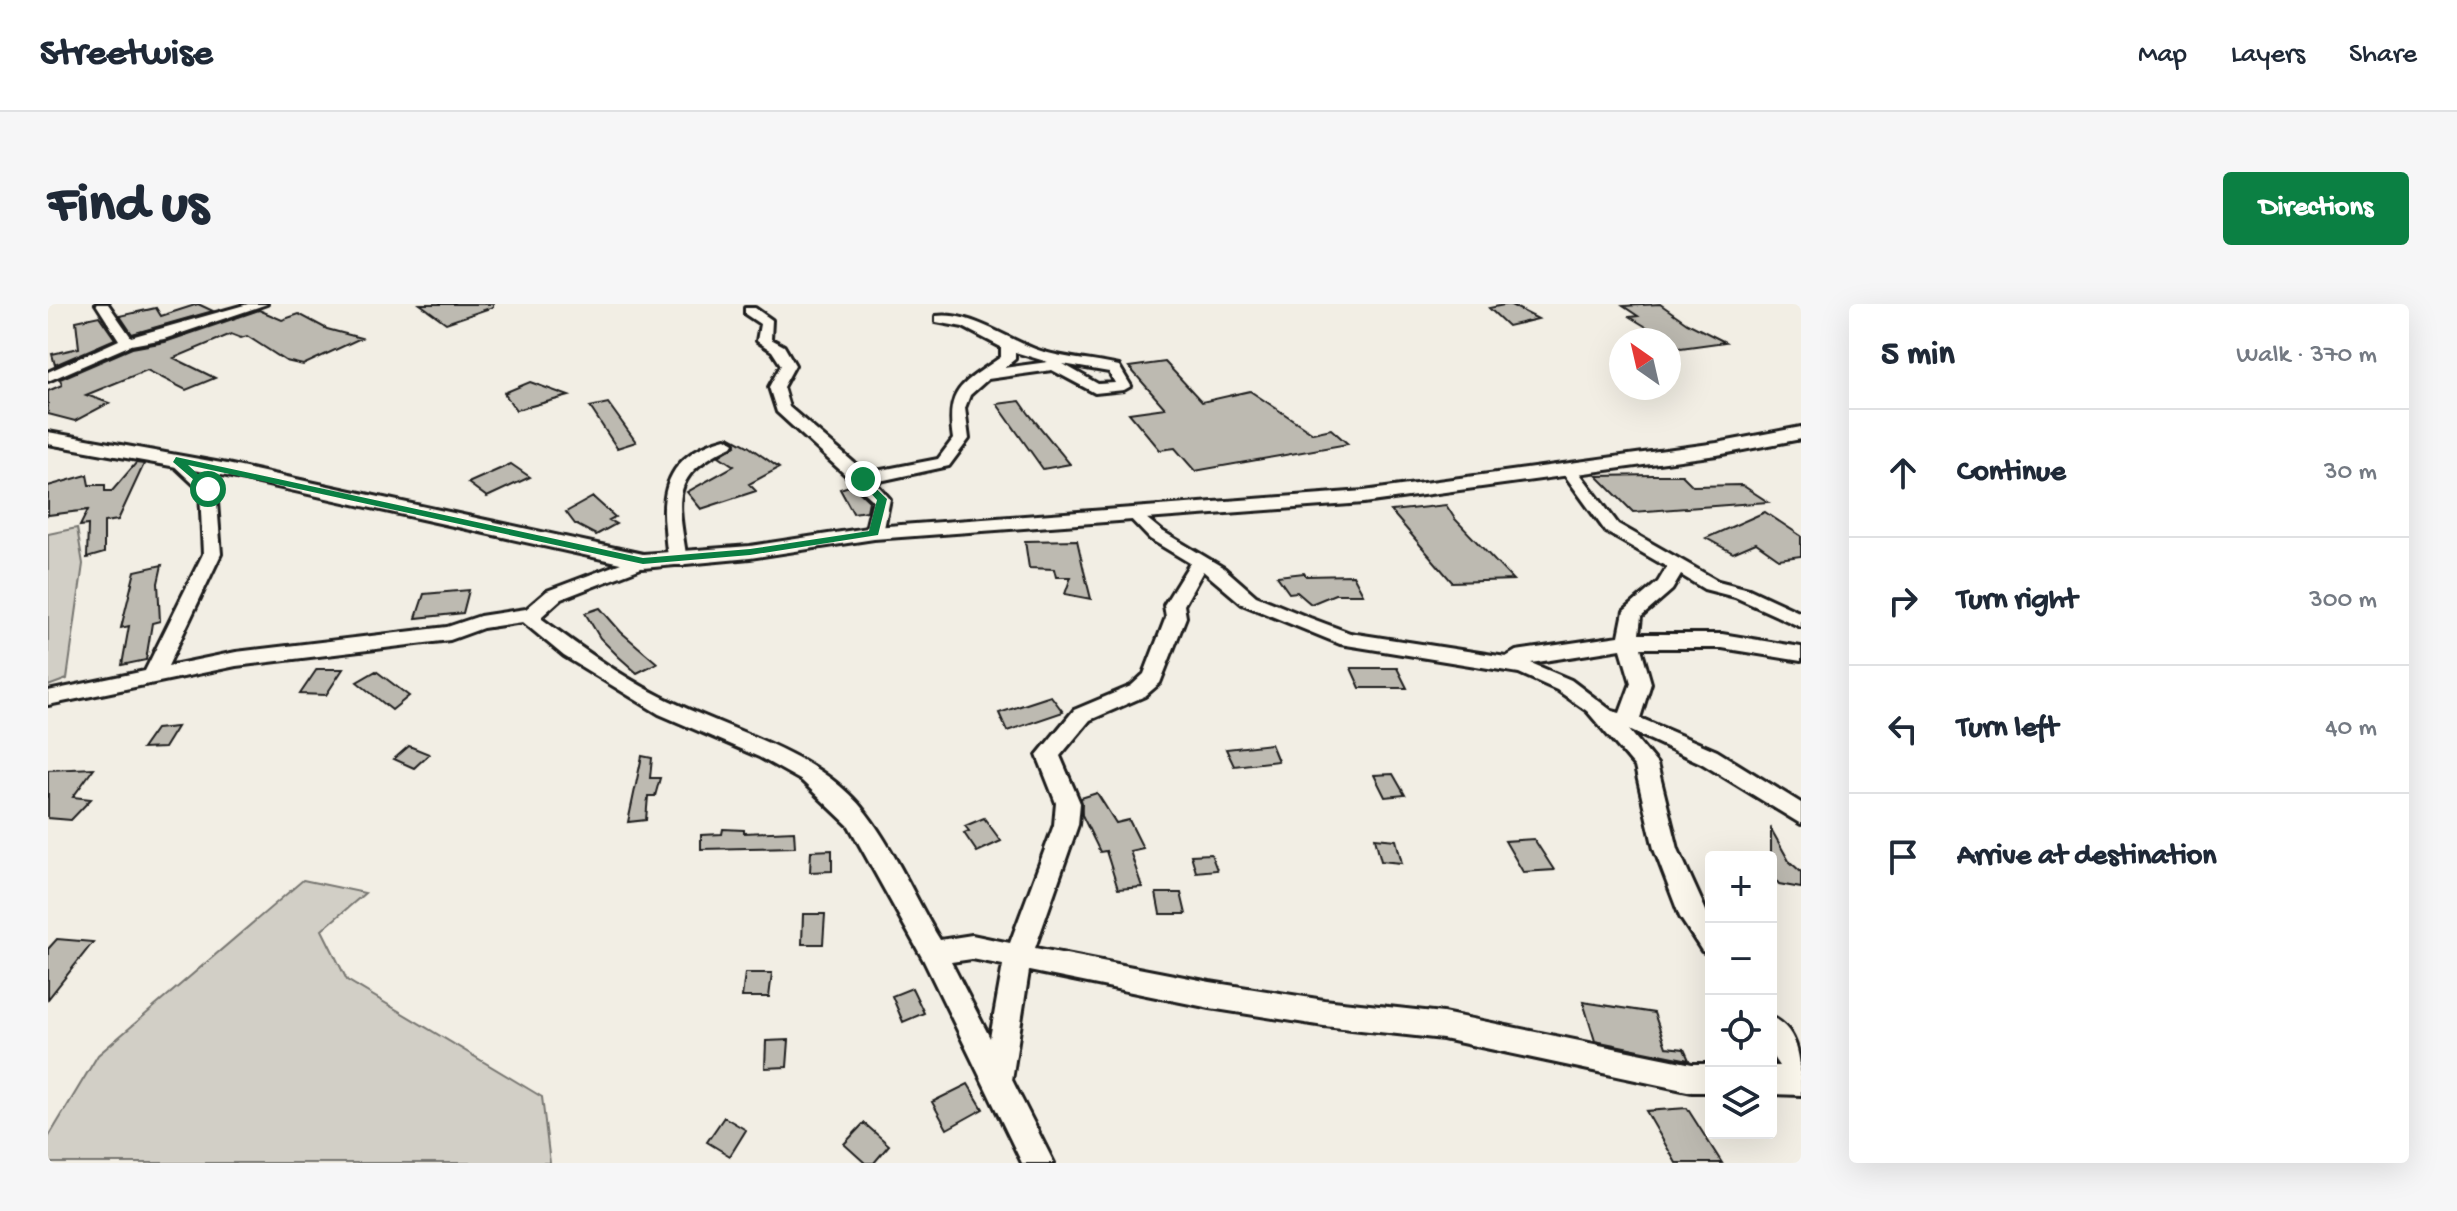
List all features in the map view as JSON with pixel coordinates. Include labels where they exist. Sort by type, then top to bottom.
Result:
[{"type":"street","points":[[102,304],[127,342]]},
{"type":"street","points":[[48,377],[127,342],[159,336],[261,304]]},
{"type":"street","points":[[750,311],[767,323],[764,341],[779,349],[778,354],[788,365],[776,387],[782,409],[882,499],[874,533]]},
{"type":"street","points":[[941,319],[967,324],[1008,345],[1045,357],[1114,369],[1124,386],[1095,389],[1054,365]]},
{"type":"street","points":[[863,479],[943,463],[961,439],[955,411],[959,402],[974,383],[1008,359],[1008,345]]},
{"type":"street","points":[[987,375],[1075,360]]},
{"type":"street","points":[[48,438],[176,460],[643,561],[678,561],[874,533],[1220,510],[1364,497],[1569,470],[1801,433]]},
{"type":"street","points":[[678,561],[670,488],[680,473],[708,450],[726,443]]},
{"type":"street","points":[[153,676],[213,546],[208,489],[176,460]]},
{"type":"street","points":[[1569,470],[1612,528],[1676,567],[1801,621]]},
{"type":"street","points":[[1135,514],[1156,535],[1200,561],[1249,600],[1347,639],[1523,667],[1564,685],[1618,720],[1750,782],[1801,815]]},
{"type":"street","points":[[51,699],[236,659],[450,633],[480,622],[532,614],[554,595],[643,561]]},
{"type":"street","points":[[998,1079],[1018,958],[1066,825],[1068,803],[1048,755],[1082,715],[1138,691],[1153,678],[1176,617],[1174,605],[1200,561]]},
{"type":"street","points":[[1618,720],[1641,683],[1629,641],[1631,615],[1665,586],[1676,567]]},
{"type":"street","points":[[532,614],[533,622],[571,651],[667,709],[767,751],[828,789],[857,819],[933,953],[1038,1163]]},
{"type":"street","points":[[1516,658],[1629,641],[1722,641],[1801,654]]},
{"type":"street","points":[[1618,720],[1646,764],[1666,849],[1693,917],[1705,934]]},
{"type":"street","points":[[933,953],[972,947],[1238,1000],[1443,1026],[1692,1078],[1705,1078]]},
{"type":"street","points":[[1777,1039],[1801,1073]]},
{"type":"street","points":[[1777,1080],[1801,1081]]},
{"type":"shaded area","points":[[77,528],[83,564],[67,679],[48,686],[48,534]]},
{"type":"shaded area","points":[[303,880],[365,893],[322,930],[347,980],[542,1097],[550,1163],[48,1163],[48,1138],[98,1055]]},
{"type":"building","points":[[198,304],[213,311],[132,334],[120,316],[156,308],[161,316]]},
{"type":"building","points":[[420,304],[493,304],[493,307],[446,323]]},
{"type":"building","points":[[1509,304],[1538,319],[1508,326],[1489,308]]},
{"type":"building","points":[[1660,304],[1687,323],[1725,342],[1681,348],[1681,328],[1648,328],[1630,317],[1638,316],[1623,306]]},
{"type":"building","points":[[259,310],[282,320],[299,314],[327,329],[361,338],[303,365],[286,361],[247,336],[241,338],[231,334],[174,358],[215,378],[186,390],[147,370],[86,395],[109,403],[75,421],[48,414],[48,391],[62,385],[60,379],[132,348],[165,342]]},
{"type":"building","points":[[99,316],[115,339],[55,365],[52,354],[79,348],[76,321]]},
{"type":"building","points":[[1165,362],[1202,402],[1250,391],[1313,433],[1331,429],[1348,444],[1195,471],[1175,448],[1160,450],[1129,413],[1165,408],[1129,367]]},
{"type":"building","points":[[530,382],[569,396],[516,410],[504,393]]},
{"type":"building","points":[[1020,401],[1070,464],[1043,469],[997,404]]},
{"type":"building","points":[[608,403],[636,442],[617,448],[590,407]]},
{"type":"building","points":[[729,436],[779,468],[749,484],[756,491],[701,509],[687,492],[734,466],[719,456],[736,445]]},
{"type":"building","points":[[136,463],[144,464],[118,520],[104,522],[104,553],[87,558],[88,525],[80,526],[88,510],[48,515],[48,486],[87,475],[89,485],[105,485],[105,491],[112,491]]},
{"type":"building","points":[[511,464],[530,477],[487,497],[468,483]]},
{"type":"building","points":[[1682,475],[1693,486],[1742,485],[1768,502],[1633,512],[1597,476]]},
{"type":"building","points":[[852,485],[869,501],[867,511],[853,513],[840,489]]},
{"type":"building","points":[[593,497],[615,517],[609,520],[616,524],[596,535],[575,524],[566,512]]},
{"type":"building","points":[[1446,505],[1455,519],[1513,580],[1452,582],[1391,511]]},
{"type":"building","points":[[1765,512],[1801,536],[1801,556],[1779,559],[1756,543],[1733,553],[1706,538]]},
{"type":"building","points":[[1077,540],[1091,599],[1065,594],[1071,577],[1056,577],[1054,569],[1029,568],[1025,541]]},
{"type":"building","points":[[162,565],[158,583],[160,621],[152,623],[146,660],[122,665],[129,626],[121,628],[135,571]]},
{"type":"building","points":[[1304,573],[1306,576],[1353,575],[1363,594],[1335,594],[1311,604],[1297,592],[1289,593],[1277,576]]},
{"type":"building","points":[[469,590],[463,613],[416,618],[424,594]]},
{"type":"building","points":[[600,608],[621,632],[657,663],[637,673],[619,657],[600,638],[585,613]]},
{"type":"building","points":[[1351,668],[1397,668],[1407,688],[1360,688]]},
{"type":"building","points":[[317,669],[343,669],[326,695],[300,694]]},
{"type":"building","points":[[376,671],[409,696],[392,710],[357,682]]},
{"type":"building","points":[[1051,696],[1063,712],[1007,731],[999,713]]},
{"type":"building","points":[[177,727],[164,748],[142,749],[156,729]]},
{"type":"building","points":[[1271,744],[1278,761],[1234,766],[1226,749]]},
{"type":"building","points":[[409,746],[429,754],[414,768],[394,759]]},
{"type":"building","points":[[642,756],[652,758],[650,778],[660,778],[655,796],[648,796],[646,820],[628,822]]},
{"type":"building","points":[[94,768],[73,797],[91,799],[71,820],[48,818],[48,770]]},
{"type":"building","points":[[1393,774],[1405,795],[1385,797],[1374,775]]},
{"type":"building","points":[[1097,793],[1116,823],[1129,820],[1143,848],[1130,851],[1142,887],[1118,889],[1106,851],[1100,852],[1082,815],[1081,798]]},
{"type":"building","points":[[984,818],[1001,841],[977,852],[964,833],[969,831],[965,826]]},
{"type":"building","points":[[723,829],[744,830],[744,833],[794,831],[795,847],[701,849],[701,835],[722,834]]},
{"type":"building","points":[[1771,829],[1789,861],[1801,872],[1801,888],[1779,884],[1777,851],[1771,851]]},
{"type":"building","points":[[1375,838],[1396,840],[1402,863],[1381,861]]},
{"type":"building","points":[[1534,839],[1554,870],[1523,872],[1505,841]]},
{"type":"building","points":[[832,850],[832,871],[810,872],[811,851]]},
{"type":"building","points":[[1211,854],[1217,870],[1196,872],[1191,855]]},
{"type":"building","points":[[1156,893],[1181,893],[1186,914],[1160,914]]},
{"type":"building","points":[[803,914],[825,914],[823,944],[802,944]]},
{"type":"building","points":[[57,939],[93,942],[48,999],[48,949]]},
{"type":"building","points":[[745,973],[772,973],[769,997],[742,997]]},
{"type":"building","points":[[912,988],[924,1013],[903,1022],[892,996]]},
{"type":"building","points":[[1583,1002],[1654,1013],[1666,1047],[1684,1049],[1689,1060],[1595,1041]]},
{"type":"building","points":[[789,1040],[787,1067],[765,1068],[766,1041]]},
{"type":"building","points":[[968,1084],[983,1109],[947,1129],[932,1102]]},
{"type":"building","points":[[1687,1108],[1722,1163],[1676,1163],[1646,1111]]},
{"type":"building","points":[[724,1117],[746,1130],[730,1156],[707,1142]]},
{"type":"building","points":[[864,1123],[889,1145],[874,1163],[865,1163],[844,1144]]},
{"type":"route","points":[[208,489],[176,460],[643,561],[678,561],[874,533],[882,499],[863,479]]}]
